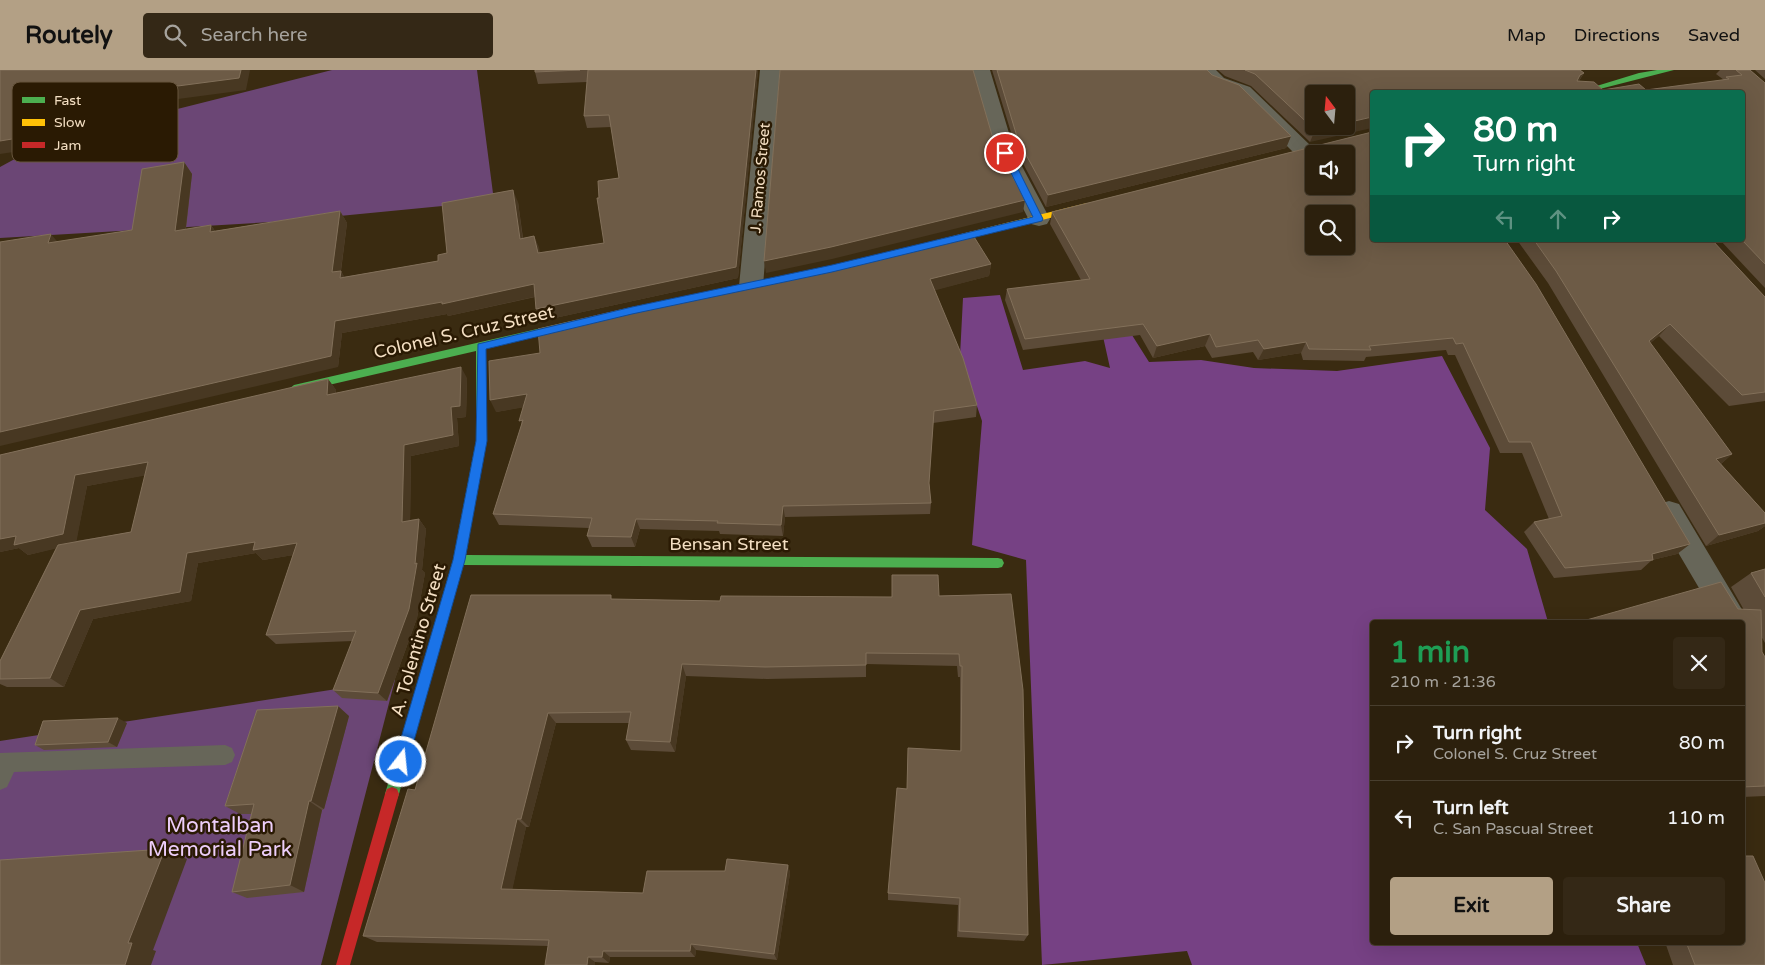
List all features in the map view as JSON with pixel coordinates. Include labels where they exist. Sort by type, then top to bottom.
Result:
[{"type":"street","name":"J. Ramos Street","points":[[751,286],[770,70]]},
{"type":"street","points":[[980,70],[1005,153],[1039,219]]},
{"type":"street","points":[[1204,70],[1217,82],[1243,91],[1304,151]]},
{"type":"street","points":[[1588,90],[1642,75],[1670,70]]},
{"type":"street","points":[[926,246],[1097,203]]},
{"type":"street","name":"Colonel S. Cruz Street","points":[[279,393],[585,321]]},
{"type":"street","name":"A. Tolentino Street","points":[[343,965],[459,560],[481,441],[481,346]]},
{"type":"street","points":[[1659,494],[1733,620]]},
{"type":"street","name":"Bensan Street","points":[[459,560],[998,563]]},
{"type":"lane","points":[[3,768],[225,755]]},
{"type":"green space","points":[[332,70],[477,70],[494,201],[288,221],[0,238],[0,167],[12,160],[12,162],[178,162],[178,109]]},
{"type":"green space","name":"Montalban Memorial Park","points":[[395,680],[321,965],[0,965],[0,741]]},
{"type":"shaded area","points":[[1000,295],[1023,370],[1085,361],[1110,368],[1100,323],[1125,324],[1149,362],[1201,360],[1254,368],[1337,371],[1442,356],[1490,448],[1485,510],[1527,549],[1547,620],[1370,620],[1370,945],[1638,945],[1646,965],[1192,965],[1187,951],[1042,965],[1026,560],[972,545],[982,421],[960,356],[963,298]]},
{"type":"building","points":[[0,70],[241,70],[239,78],[178,86],[178,82],[12,82],[12,139],[0,141]]},
{"type":"building","points":[[535,70],[580,70],[535,72]]},
{"type":"building","points":[[588,70],[756,70],[736,267],[536,309],[534,284],[442,304],[442,302],[335,321],[331,356],[0,432],[0,242],[51,234],[48,243],[132,230],[142,169],[184,162],[175,231],[211,225],[210,232],[340,211],[332,272],[341,271],[340,278],[438,261],[438,255],[447,253],[442,203],[513,190],[520,239],[534,236],[538,253],[604,243],[597,198],[599,198],[598,181],[619,178],[609,115],[584,116]]},
{"type":"building","points":[[780,70],[973,70],[994,142],[1025,200],[831,247],[764,261]]},
{"type":"building","points":[[997,70],[1207,70],[1212,75],[1239,85],[1291,136],[1048,195],[1018,140]]},
{"type":"building","points":[[1245,70],[1580,70],[1584,73],[1580,75],[1577,81],[1594,82],[1603,90],[1370,90],[1370,117],[1355,121],[1355,85],[1305,85],[1305,121],[1255,74]]},
{"type":"building","points":[[1736,70],[1750,70],[1765,83],[1765,264],[1744,242],[1745,90],[1646,90],[1729,79],[1726,77],[1742,75]]},
{"type":"building","points":[[1639,84],[1646,90],[1603,90]]},
{"type":"building","points":[[1370,132],[1370,242],[1506,242],[1536,284],[1690,544],[1652,554],[1653,560],[1565,568],[1534,522],[1562,516],[1531,442],[1509,442],[1463,343],[1456,344],[1453,338],[1369,346],[1371,350],[1309,349],[1306,342],[1264,349],[1258,340],[1216,347],[1210,334],[1157,346],[1143,324],[1025,339],[1007,289],[1090,279],[1052,212],[1305,149],[1305,195],[1355,195],[1355,145],[1320,145]]},
{"type":"building","points":[[971,232],[991,264],[930,279],[963,358],[977,405],[934,411],[929,483],[931,503],[783,506],[781,525],[636,519],[631,537],[587,536],[592,518],[493,514],[523,420],[519,421],[527,394],[490,400],[489,361],[540,353],[538,329],[629,308],[832,267]]},
{"type":"building","points":[[1535,242],[1714,242],[1765,297],[1765,392],[1742,395],[1670,324],[1649,341],[1732,454],[1716,459],[1765,513],[1765,523],[1719,535],[1556,271]]},
{"type":"building","points":[[461,367],[460,406],[451,407],[453,435],[404,445],[402,522],[419,519],[415,564],[417,563],[409,609],[378,693],[333,690],[356,631],[266,635],[297,543],[253,550],[255,542],[187,553],[180,592],[80,610],[50,678],[0,679],[0,661],[58,545],[131,532],[148,462],[75,475],[63,534],[14,545],[16,536],[0,539],[0,455],[328,379],[327,395]]},
{"type":"building","points":[[1765,569],[1765,597],[1751,573]]},
{"type":"building","points":[[892,575],[938,575],[939,596],[1011,594],[1023,690],[1028,935],[959,931],[960,898],[888,893],[897,788],[907,789],[908,748],[961,751],[962,666],[960,666],[959,654],[866,653],[866,665],[765,667],[682,664],[670,742],[626,740],[631,712],[548,713],[521,819],[517,819],[501,889],[643,893],[647,871],[725,871],[727,859],[788,865],[774,954],[691,944],[690,951],[603,951],[602,957],[588,957],[587,965],[545,965],[549,940],[363,936],[408,789],[415,790],[471,595],[611,595],[611,599],[720,601],[721,596],[892,597]]},
{"type":"building","points":[[1721,582],[1738,609],[1761,610],[1762,652],[1765,657],[1765,786],[1745,787],[1745,620],[1587,620]]},
{"type":"building","points":[[338,706],[311,801],[309,801],[290,885],[232,892],[254,804],[225,806],[257,710]]},
{"type":"building","points":[[118,718],[108,742],[35,745],[43,721]]},
{"type":"building","points":[[165,849],[128,943],[132,943],[125,965],[0,965],[0,860]]},
{"type":"building","points":[[1745,856],[1753,856],[1765,883],[1765,965],[1695,965],[1687,945],[1745,945]]},
{"type":"traffic: fast","points":[[1588,90],[1642,75],[1670,70]]},
{"type":"traffic: fast","points":[[294,389],[576,324]]},
{"type":"traffic: fast","points":[[392,794],[459,560],[481,441],[481,346]]},
{"type":"traffic: fast","points":[[459,560],[998,563]]},
{"type":"traffic: slow","points":[[937,243],[1087,206]]},
{"type":"traffic: jam","points":[[343,965],[392,794]]},
{"type":"route","points":[[401,762],[459,560],[481,441],[481,346],[632,310],[832,269],[1039,219],[1034,206],[1005,153]]}]
